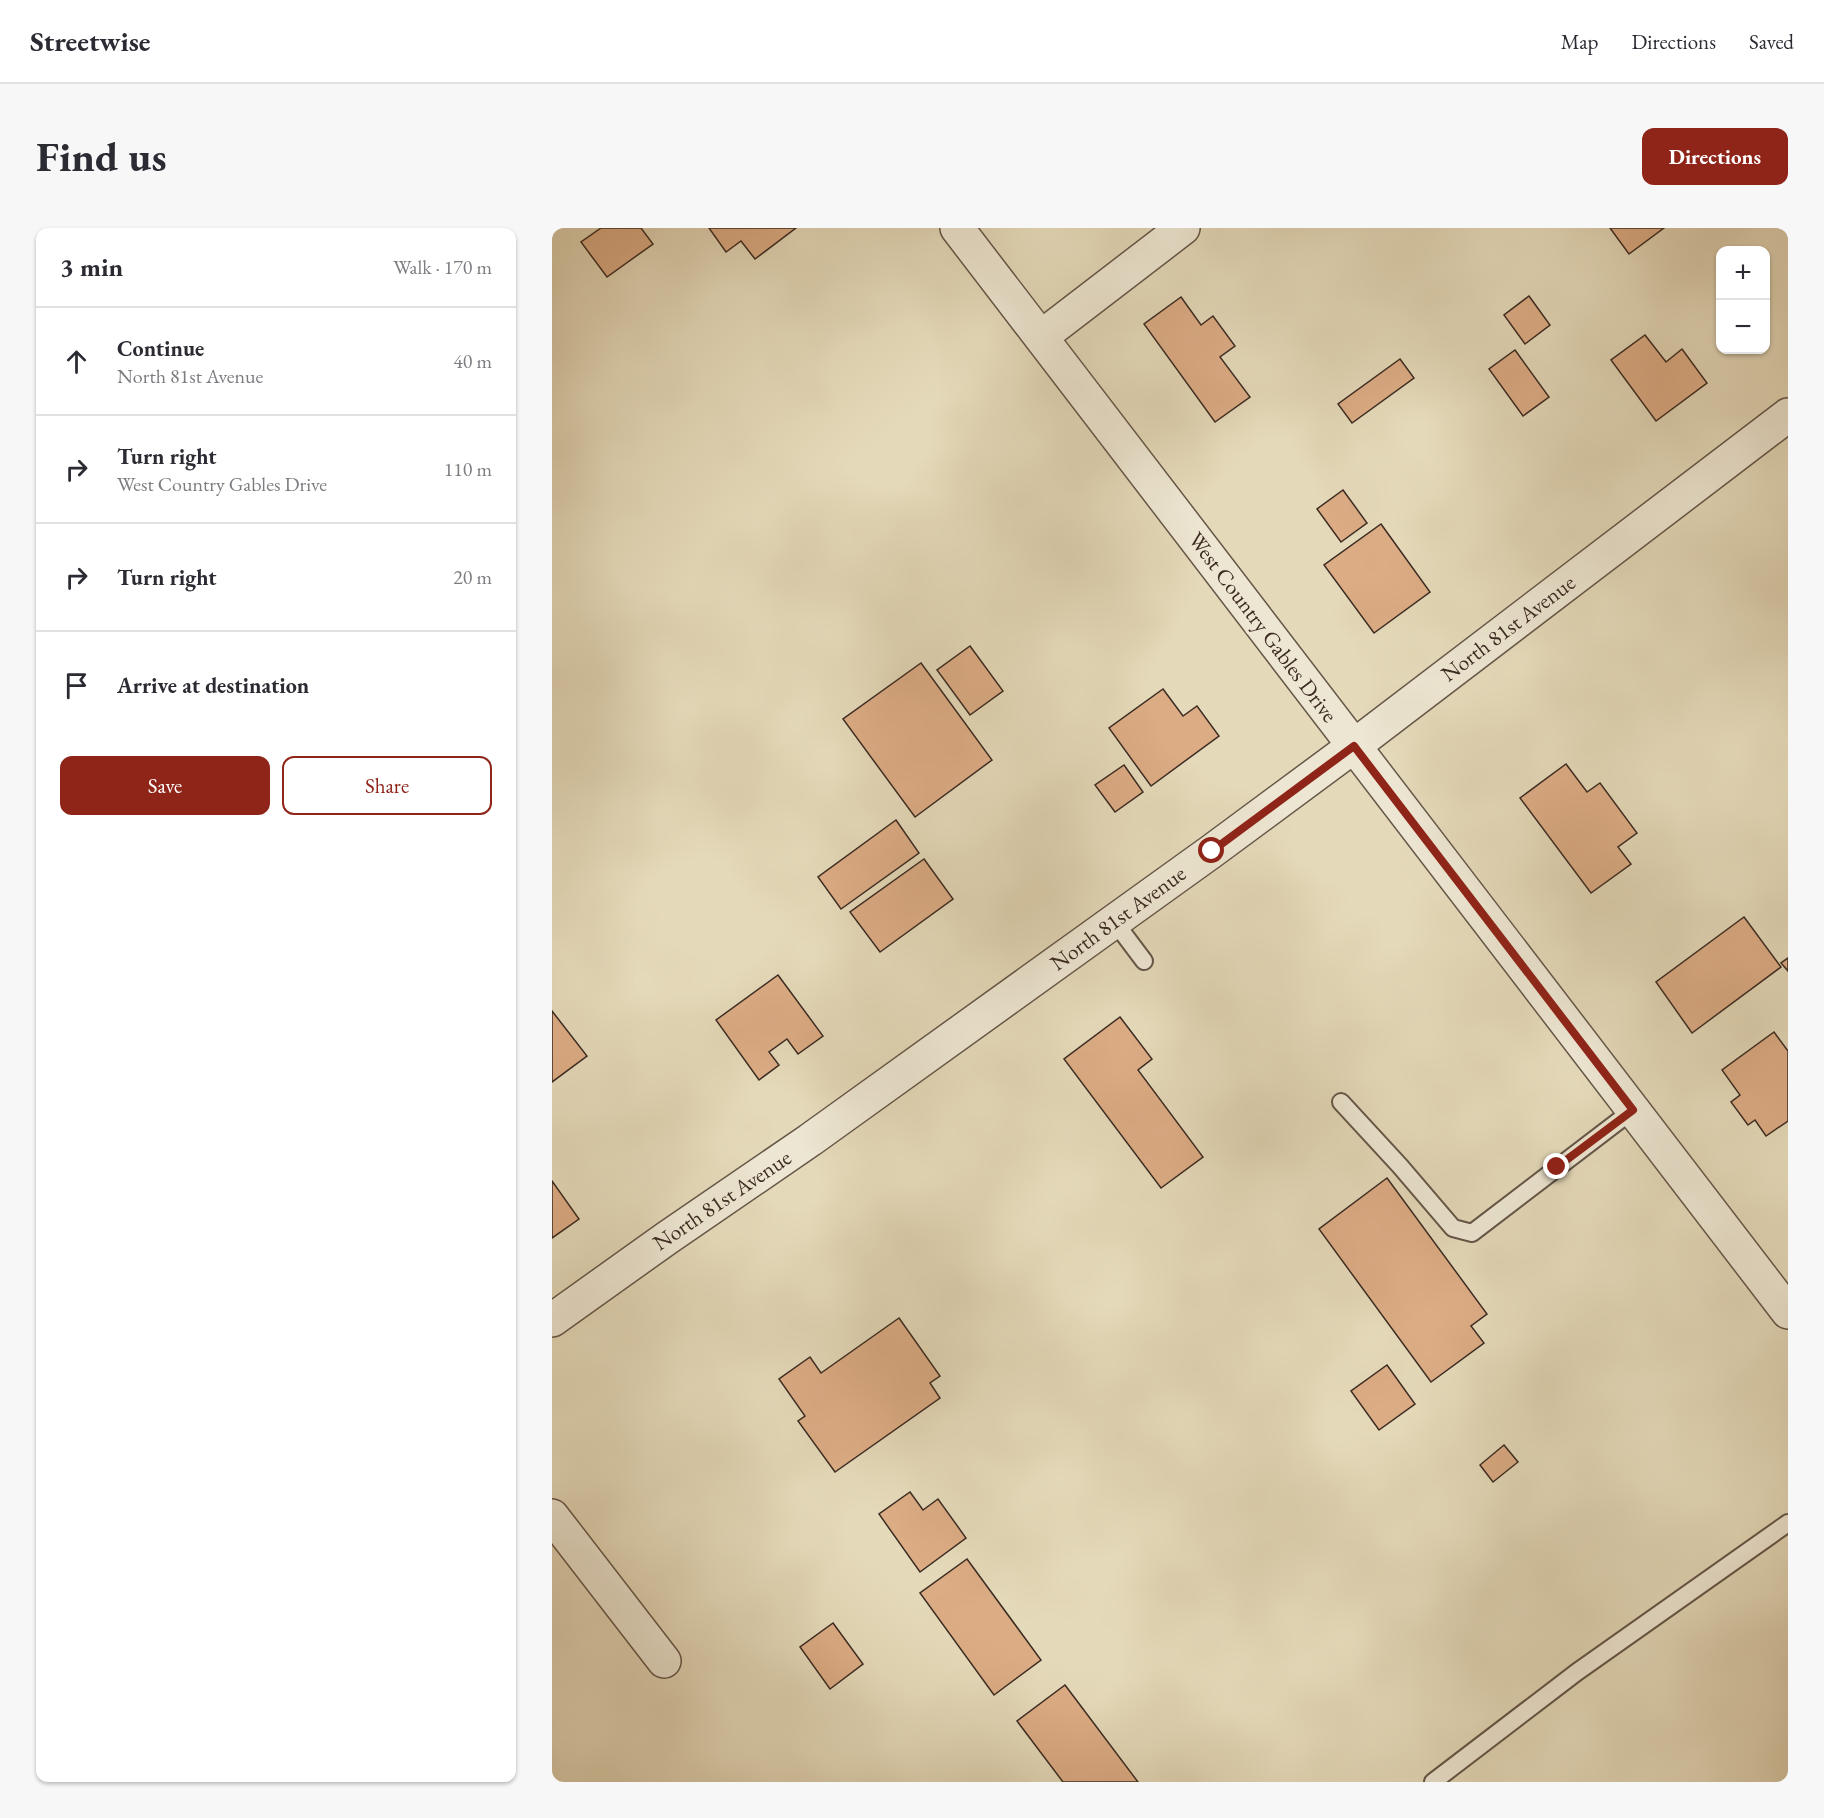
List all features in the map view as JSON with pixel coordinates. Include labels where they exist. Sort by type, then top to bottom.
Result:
[{"type":"street","name":"West Country Gables Drive","points":[[957,228],[1788,1312]]},
{"type":"street","points":[[1041,337],[1183,228]]},
{"type":"street","name":"North 81st Avenue","points":[[552,1320],[810,1140],[1354,746],[1788,415]]},
{"type":"street","points":[[552,1516],[664,1661]]},
{"type":"lane","points":[[1114,921],[1144,961]]},
{"type":"lane","points":[[1341,1102],[1400,1166],[1452,1228],[1472,1233],[1633,1110]]},
{"type":"lane","points":[[1433,1782],[1577,1672],[1788,1523]]},
{"type":"building","points":[[601,228],[641,228],[653,244],[607,277],[581,242]]},
{"type":"building","points":[[709,228],[796,228],[755,259],[741,241],[726,252]]},
{"type":"building","points":[[1610,228],[1664,228],[1629,254]]},
{"type":"building","points":[[1529,296],[1550,325],[1525,344],[1504,315]]},
{"type":"building","points":[[1181,297],[1201,325],[1213,316],[1235,346],[1220,357],[1250,397],[1215,422],[1144,324]]},
{"type":"building","points":[[1645,335],[1666,362],[1682,349],[1707,383],[1656,421],[1611,360]]},
{"type":"building","points":[[1515,350],[1549,397],[1523,416],[1489,369]]},
{"type":"building","points":[[1400,359],[1414,378],[1352,423],[1338,404]]},
{"type":"building","points":[[1343,490],[1367,523],[1341,542],[1317,509]]},
{"type":"building","points":[[1381,524],[1430,592],[1374,633],[1324,565]]},
{"type":"building","points":[[970,646],[1003,691],[970,715],[937,670]]},
{"type":"building","points":[[921,663],[992,760],[915,817],[843,719]]},
{"type":"building","points":[[1163,689],[1183,716],[1197,706],[1219,736],[1151,786],[1109,728]]},
{"type":"building","points":[[1566,764],[1587,792],[1600,783],[1637,833],[1618,847],[1631,864],[1591,893],[1520,798]]},
{"type":"building","points":[[1124,765],[1143,792],[1115,812],[1095,785]]},
{"type":"building","points":[[896,820],[919,853],[841,909],[818,877]]},
{"type":"building","points":[[924,859],[953,899],[880,952],[850,912]]},
{"type":"building","points":[[1744,917],[1781,967],[1692,1033],[1656,982]]},
{"type":"building","points":[[1788,958],[1788,971],[1781,963]]},
{"type":"building","points":[[778,975],[823,1036],[798,1054],[787,1039],[769,1052],[779,1065],[759,1080],[716,1020]]},
{"type":"building","points":[[552,1011],[587,1056],[552,1082]]},
{"type":"building","points":[[1120,1017],[1152,1059],[1138,1070],[1203,1157],[1161,1188],[1064,1059]]},
{"type":"building","points":[[1774,1032],[1788,1051],[1788,1121],[1766,1136],[1755,1120],[1748,1125],[1731,1102],[1740,1095],[1722,1070]]},
{"type":"building","points":[[1387,1178],[1487,1314],[1471,1326],[1484,1343],[1431,1382],[1319,1229]]},
{"type":"building","points":[[552,1181],[579,1219],[552,1238]]},
{"type":"building","points":[[899,1318],[940,1376],[930,1383],[940,1398],[835,1472],[798,1421],[805,1416],[779,1379],[810,1357],[821,1373]]},
{"type":"building","points":[[1387,1365],[1415,1404],[1379,1430],[1351,1391]]},
{"type":"building","points":[[1504,1445],[1518,1462],[1493,1482],[1480,1465]]},
{"type":"building","points":[[910,1492],[923,1510],[938,1499],[966,1538],[920,1572],[879,1514]]},
{"type":"building","points":[[967,1559],[1041,1660],[994,1695],[920,1593]]},
{"type":"building","points":[[833,1623],[863,1664],[830,1689],[800,1647]]},
{"type":"building","points":[[1065,1685],[1138,1782],[1063,1782],[1017,1721]]},
{"type":"route","points":[[1212,851],[1354,746],[1633,1110],[1557,1167]]}]
